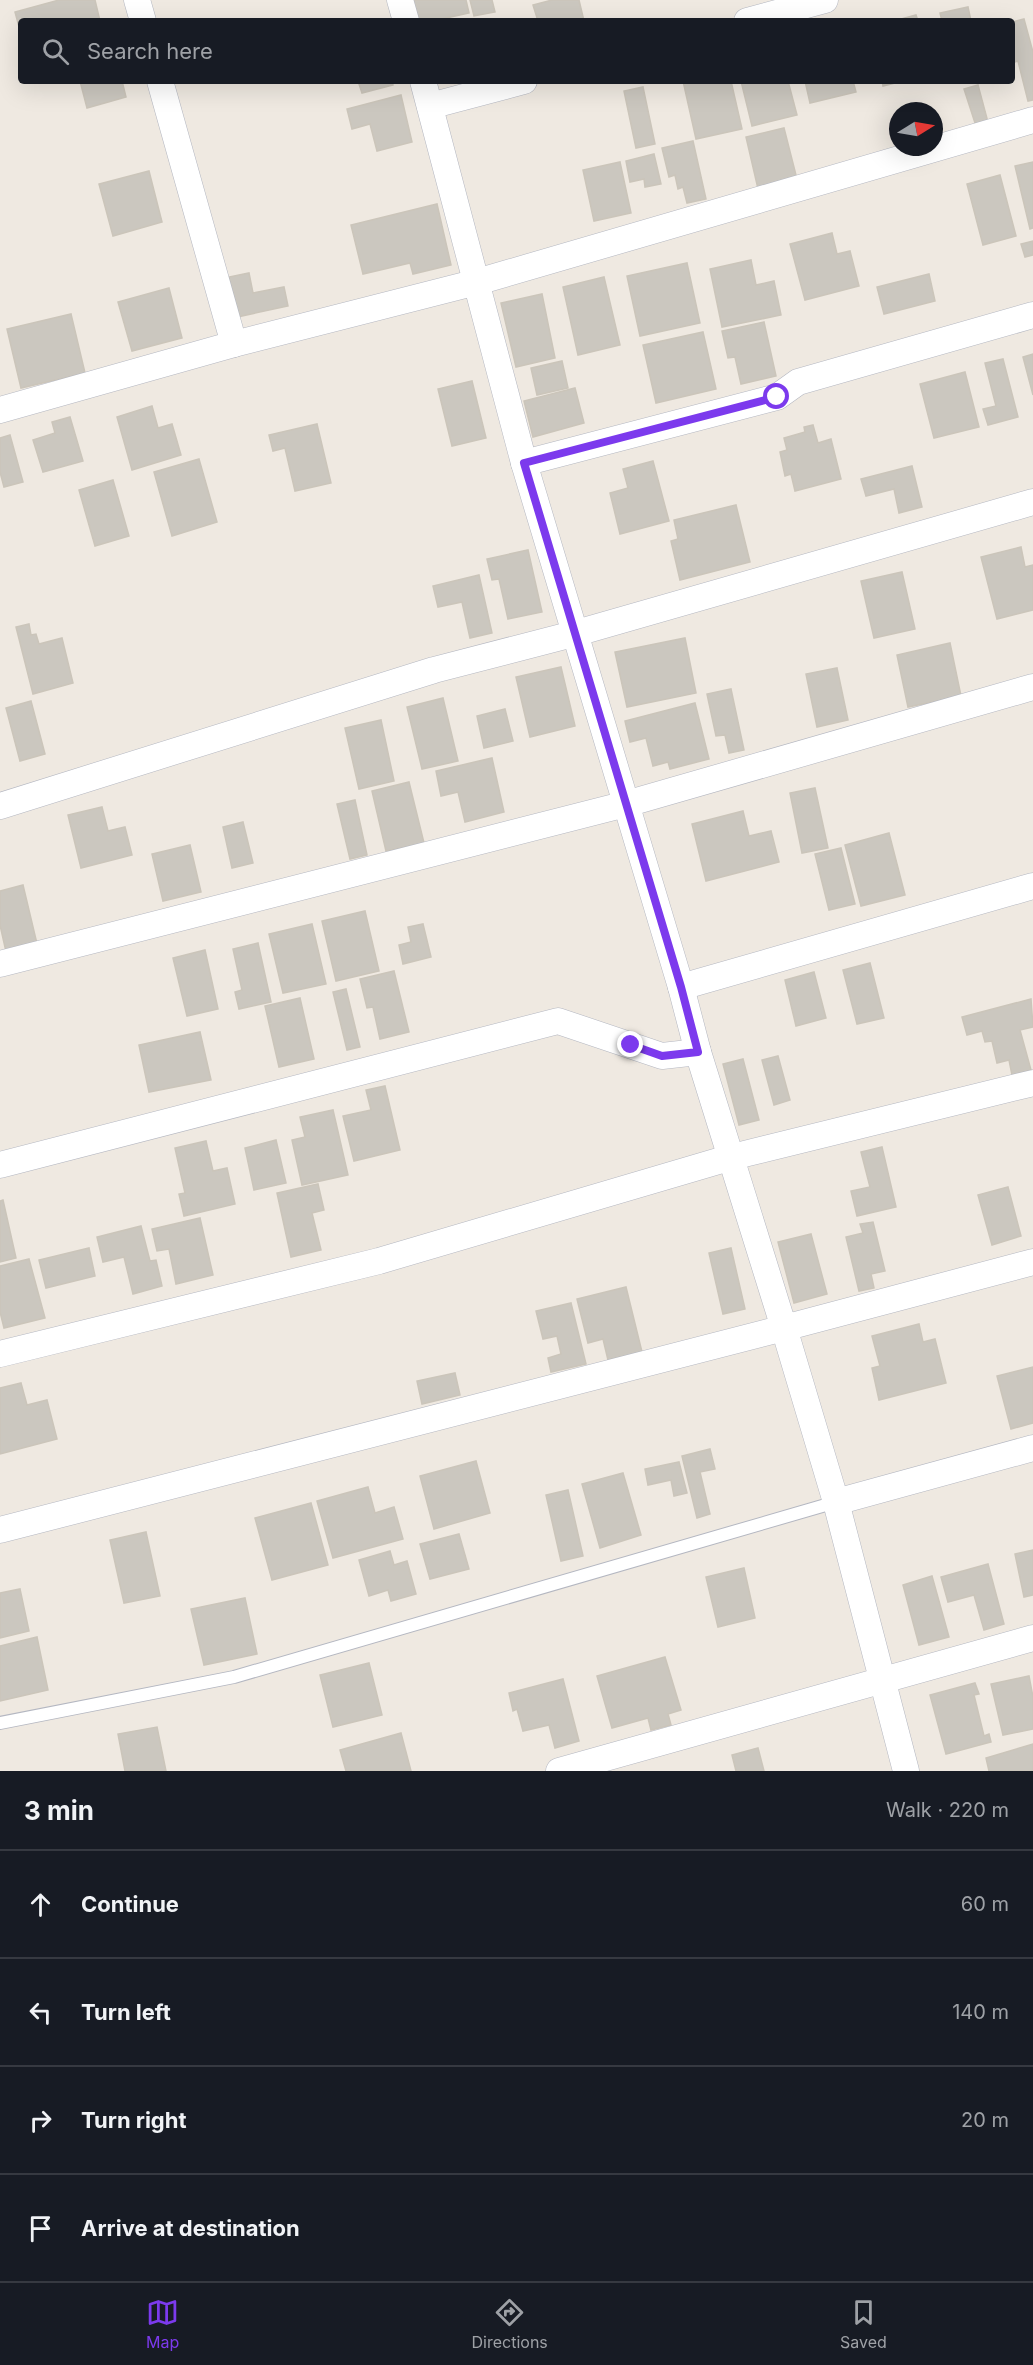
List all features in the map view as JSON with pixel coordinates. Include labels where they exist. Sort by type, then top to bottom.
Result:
[{"type":"street","points":[[137,0],[142,18]]},
{"type":"street","points":[[400,0],[405,18]]},
{"type":"street","points":[[758,18],[825,0]]},
{"type":"street","points":[[161,84],[234,344]]},
{"type":"street","points":[[424,84],[524,463],[573,634],[681,987],[698,1052],[836,1502],[884,1678],[906,1771]]},
{"type":"street","points":[[430,106],[513,84]]},
{"type":"street","points":[[0,410],[234,344],[477,282],[1033,120]]},
{"type":"street","points":[[524,463],[777,397],[798,382],[1033,315]]},
{"type":"street","points":[[0,806],[434,670],[573,634],[1033,502]]},
{"type":"street","points":[[0,964],[626,804],[1033,687]]},
{"type":"street","points":[[681,987],[1033,886]]},
{"type":"street","points":[[0,1165],[558,1021],[662,1056],[698,1052]]},
{"type":"street","points":[[0,1354],[379,1261],[732,1157],[1033,1083]]},
{"type":"street","points":[[0,1530],[1033,1262]]},
{"type":"street","points":[[836,1502],[1033,1448]]},
{"type":"street","points":[[559,1771],[1033,1638]]},
{"type":"lane","points":[[0,1723],[234,1677],[836,1502]]},
{"type":"building","points":[[59,0],[95,0],[99,18],[18,18],[18,23],[15,12]]},
{"type":"building","points":[[411,0],[466,0],[469,13],[446,18],[415,18]]},
{"type":"building","points":[[470,0],[492,0],[495,12],[474,16]]},
{"type":"building","points":[[552,0],[579,0],[583,18],[537,18],[533,5]]},
{"type":"building","points":[[968,7],[970,18],[941,18],[940,13]]},
{"type":"building","points":[[1024,19],[1033,52],[1033,100],[1028,101],[1018,61],[1015,62],[1015,21]]},
{"type":"building","points":[[81,84],[123,84],[126,97],[87,108]]},
{"type":"building","points":[[359,84],[393,84],[393,85],[362,93]]},
{"type":"building","points":[[684,84],[732,84],[742,129],[696,139]]},
{"type":"building","points":[[742,84],[789,84],[797,115],[752,126]]},
{"type":"building","points":[[806,84],[854,84],[856,92],[810,103]]},
{"type":"building","points":[[978,85],[989,126],[977,129],[964,89]]},
{"type":"building","points":[[643,87],[655,144],[636,148],[624,91]]},
{"type":"building","points":[[401,95],[412,142],[377,151],[370,124],[352,129],[347,109]]},
{"type":"building","points":[[784,128],[798,183],[759,193],[746,137]]},
{"type":"building","points":[[693,141],[706,199],[687,203],[683,187],[678,189],[675,175],[669,177],[662,148]]},
{"type":"building","points":[[654,154],[661,184],[645,187],[644,179],[630,182],[626,161]]},
{"type":"building","points":[[620,162],[631,213],[594,221],[583,170]]},
{"type":"building","points":[[1033,162],[1033,228],[1030,229],[1015,166]]},
{"type":"building","points":[[149,171],[162,222],[113,236],[99,184]]},
{"type":"building","points":[[1000,175],[1016,236],[983,245],[967,184]]},
{"type":"building","points":[[437,204],[451,265],[413,274],[410,263],[363,274],[351,225]]},
{"type":"building","points":[[832,233],[837,254],[850,251],[859,286],[805,300],[790,244]]},
{"type":"building","points":[[1033,241],[1033,255],[1025,257],[1021,244]]},
{"type":"building","points":[[751,260],[756,285],[774,281],[781,315],[722,327],[710,269]]},
{"type":"building","points":[[687,263],[700,323],[640,336],[627,276]]},
{"type":"building","points":[[249,273],[253,293],[284,287],[288,306],[237,317],[229,277]]},
{"type":"building","points":[[929,274],[935,301],[884,314],[877,287]]},
{"type":"building","points":[[604,277],[620,345],[578,355],[563,287]]},
{"type":"building","points":[[169,288],[182,338],[132,351],[118,302]]},
{"type":"building","points":[[542,294],[555,358],[516,367],[501,303]]},
{"type":"building","points":[[71,314],[85,373],[21,388],[7,329]]},
{"type":"building","points":[[764,322],[776,376],[741,384],[735,357],[728,358],[722,331]]},
{"type":"building","points":[[703,332],[716,389],[656,403],[643,345]]},
{"type":"building","points":[[1033,354],[1033,395],[1023,357]]},
{"type":"building","points":[[1003,359],[1018,417],[988,425],[983,409],[996,406],[985,363]]},
{"type":"building","points":[[562,361],[568,388],[537,395],[531,368]]},
{"type":"building","points":[[965,372],[979,427],[934,438],[920,384]]},
{"type":"building","points":[[472,381],[486,438],[452,446],[438,389]]},
{"type":"building","points":[[575,388],[584,423],[533,437],[524,401]]},
{"type":"building","points":[[152,406],[158,428],[172,424],[181,455],[132,470],[117,417]]},
{"type":"building","points":[[70,417],[83,461],[43,472],[33,440],[55,433],[52,422]]},
{"type":"building","points":[[317,424],[331,483],[295,491],[285,448],[273,451],[269,435]]},
{"type":"building","points":[[813,425],[818,443],[831,439],[841,479],[795,491],[791,474],[785,476],[780,452],[787,450],[784,438],[805,432],[804,427]]},
{"type":"building","points":[[10,435],[23,482],[4,487],[0,472],[0,438]]},
{"type":"building","points":[[199,459],[217,522],[172,536],[154,472]]},
{"type":"building","points":[[653,461],[669,521],[620,534],[610,493],[628,488],[623,469]]},
{"type":"building","points":[[912,466],[922,507],[899,513],[894,489],[866,496],[861,479]]},
{"type":"building","points":[[113,480],[129,536],[95,546],[79,490]]},
{"type":"building","points":[[736,505],[750,562],[680,580],[671,541],[678,539],[674,520]]},
{"type":"building","points":[[1021,547],[1025,567],[1033,565],[1033,610],[997,619],[981,557]]},
{"type":"building","points":[[528,550],[542,612],[508,619],[499,579],[492,580],[487,559]]},
{"type":"building","points":[[902,572],[915,629],[874,638],[861,581]]},
{"type":"building","points":[[479,575],[492,633],[470,638],[462,602],[438,607],[433,586]]},
{"type":"building","points":[[29,624],[31,635],[36,634],[39,644],[62,638],[73,683],[33,694],[16,627]]},
{"type":"building","points":[[685,638],[696,693],[627,707],[615,652]]},
{"type":"building","points":[[950,643],[961,696],[908,707],[897,655]]},
{"type":"building","points":[[561,667],[575,726],[530,737],[516,677]]},
{"type":"building","points":[[837,668],[848,720],[817,727],[806,674]]},
{"type":"building","points":[[731,689],[744,750],[729,753],[725,735],[716,736],[707,694]]},
{"type":"building","points":[[443,698],[458,761],[422,769],[407,707]]},
{"type":"building","points":[[31,701],[45,754],[20,761],[6,708]]},
{"type":"building","points":[[695,703],[709,759],[670,769],[668,762],[653,766],[646,738],[630,742],[625,721]]},
{"type":"building","points":[[505,709],[513,741],[484,748],[477,716]]},
{"type":"building","points":[[381,720],[394,781],[359,789],[345,728]]},
{"type":"building","points":[[492,758],[504,812],[465,822],[458,792],[441,796],[436,771]]},
{"type":"building","points":[[409,782],[424,843],[386,851],[372,791]]},
{"type":"building","points":[[815,788],[828,848],[802,853],[790,793]]},
{"type":"building","points":[[355,800],[367,855],[350,859],[337,804]]},
{"type":"building","points":[[102,807],[108,831],[125,827],[132,855],[81,868],[68,815]]},
{"type":"building","points":[[743,811],[749,836],[771,831],[779,862],[706,881],[692,824]]},
{"type":"building","points":[[243,822],[253,863],[232,868],[223,827]]},
{"type":"building","points":[[889,833],[905,895],[861,906],[845,845]]},
{"type":"building","points":[[190,845],[201,892],[163,901],[152,854]]},
{"type":"building","points":[[841,848],[855,904],[829,910],[815,854]]},
{"type":"building","points":[[23,885],[38,948],[7,956],[0,925],[0,891]]},
{"type":"building","points":[[365,911],[379,971],[336,981],[322,921]]},
{"type":"building","points":[[312,924],[326,984],[283,993],[269,934]]},
{"type":"building","points":[[423,924],[431,957],[403,964],[399,945],[411,942],[408,927]]},
{"type":"building","points":[[258,943],[271,1002],[239,1009],[235,992],[242,990],[233,949]]},
{"type":"building","points":[[205,950],[218,1009],[187,1016],[173,958]]},
{"type":"building","points":[[870,963],[884,1018],[857,1024],[843,970]]},
{"type":"building","points":[[394,971],[409,1032],[380,1039],[373,1007],[367,1008],[360,979]]},
{"type":"building","points":[[814,972],[826,1018],[796,1026],[785,980]]},
{"type":"building","points":[[346,989],[360,1047],[347,1050],[333,992]]},
{"type":"building","points":[[300,998],[314,1059],[279,1067],[265,1006]]},
{"type":"building","points":[[1031,999],[1033,1027],[1020,1030],[1031,1070],[1012,1075],[1009,1060],[997,1063],[992,1041],[985,1042],[982,1031],[967,1035],[962,1017]]},
{"type":"building","points":[[200,1032],[211,1080],[149,1092],[139,1045]]},
{"type":"building","points":[[778,1056],[790,1100],[774,1105],[762,1060]]},
{"type":"building","points":[[743,1059],[759,1120],[739,1125],[723,1064]]},
{"type":"building","points":[[385,1086],[400,1150],[354,1161],[343,1116],[371,1110],[366,1090]]},
{"type":"building","points":[[333,1110],[348,1175],[302,1185],[292,1140],[305,1137],[300,1117]]},
{"type":"building","points":[[276,1140],[286,1183],[254,1190],[245,1148]]},
{"type":"building","points":[[206,1141],[213,1171],[227,1168],[235,1204],[184,1216],[179,1194],[185,1193],[175,1148]]},
{"type":"building","points":[[882,1147],[896,1207],[857,1216],[851,1191],[870,1187],[861,1152]]},
{"type":"building","points":[[318,1184],[324,1210],[312,1213],[321,1250],[291,1257],[277,1193]]},
{"type":"building","points":[[1008,1187],[1021,1236],[992,1245],[978,1195]]},
{"type":"building","points":[[3,1200],[16,1258],[0,1262],[0,1201]]},
{"type":"building","points":[[200,1218],[213,1275],[176,1284],[169,1249],[157,1251],[152,1229]]},
{"type":"building","points":[[873,1222],[885,1271],[871,1274],[874,1288],[859,1291],[846,1237],[863,1233],[860,1224]]},
{"type":"building","points":[[141,1226],[150,1261],[156,1260],[162,1286],[133,1294],[124,1257],[103,1262],[97,1237]]},
{"type":"building","points":[[811,1234],[827,1294],[794,1303],[778,1242]]},
{"type":"building","points":[[89,1248],[95,1276],[46,1288],[39,1260]]},
{"type":"building","points":[[731,1248],[745,1309],[723,1314],[709,1253]]},
{"type":"building","points":[[29,1259],[45,1318],[4,1328],[0,1312],[0,1266]]},
{"type":"building","points":[[626,1287],[642,1352],[608,1360],[603,1339],[588,1343],[577,1299]]},
{"type":"building","points":[[571,1303],[586,1364],[551,1372],[548,1358],[561,1354],[557,1336],[543,1339],[536,1311]]},
{"type":"building","points":[[919,1324],[923,1342],[935,1339],[946,1383],[879,1400],[872,1368],[880,1366],[872,1336]]},
{"type":"building","points":[[1033,1367],[1033,1423],[1011,1429],[997,1376]]},
{"type":"building","points":[[455,1373],[460,1395],[422,1404],[417,1381]]},
{"type":"building","points":[[21,1383],[27,1405],[47,1400],[57,1439],[0,1454],[0,1388]]},
{"type":"building","points":[[710,1449],[715,1469],[700,1472],[710,1514],[697,1518],[682,1456]]},
{"type":"building","points":[[476,1461],[490,1513],[434,1529],[420,1476]]},
{"type":"building","points":[[679,1462],[687,1493],[674,1496],[671,1480],[648,1485],[645,1469]]},
{"type":"building","points":[[623,1473],[641,1535],[600,1548],[582,1484]]},
{"type":"building","points":[[368,1487],[375,1513],[394,1507],[403,1539],[333,1558],[317,1501]]},
{"type":"building","points":[[568,1490],[583,1556],[561,1561],[546,1495]]},
{"type":"building","points":[[311,1503],[328,1565],[272,1580],[255,1518]]},
{"type":"building","points":[[146,1532],[160,1596],[124,1603],[110,1540]]},
{"type":"building","points":[[459,1534],[469,1569],[430,1579],[420,1544]]},
{"type":"building","points":[[1033,1550],[1033,1595],[1024,1597],[1015,1554]]},
{"type":"building","points":[[390,1551],[394,1565],[407,1561],[416,1594],[391,1601],[388,1590],[369,1596],[359,1560]]},
{"type":"building","points":[[988,1564],[1004,1624],[984,1630],[974,1595],[948,1602],[941,1577]]},
{"type":"building","points":[[744,1568],[755,1618],[718,1627],[706,1577]]},
{"type":"building","points":[[932,1576],[949,1637],[919,1645],[903,1585]]},
{"type":"building","points":[[20,1589],[29,1631],[0,1638],[0,1593]]},
{"type":"building","points":[[245,1598],[257,1654],[204,1665],[191,1609]]},
{"type":"building","points":[[37,1637],[48,1690],[0,1701],[0,1646]]},
{"type":"building","points":[[665,1657],[681,1710],[668,1714],[671,1725],[651,1730],[648,1718],[612,1728],[597,1676]]},
{"type":"building","points":[[369,1663],[382,1715],[333,1727],[320,1675]]},
{"type":"building","points":[[1029,1676],[1033,1697],[1033,1729],[1003,1735],[991,1684]]},
{"type":"building","points":[[563,1679],[579,1741],[555,1748],[549,1725],[523,1731],[517,1709],[513,1711],[509,1693]]},
{"type":"building","points":[[975,1683],[979,1694],[974,1695],[984,1736],[989,1734],[991,1742],[946,1754],[930,1695]]},
{"type":"building","points":[[157,1727],[166,1771],[125,1771],[118,1734]]},
{"type":"building","points":[[401,1733],[411,1771],[346,1771],[340,1750]]},
{"type":"building","points":[[1033,1744],[1033,1771],[989,1771],[986,1758]]},
{"type":"building","points":[[758,1748],[764,1771],[736,1771],[732,1755]]},
{"type":"route","points":[[631,1045],[662,1056],[698,1052],[681,987],[573,634],[524,463],[777,397]]}]
